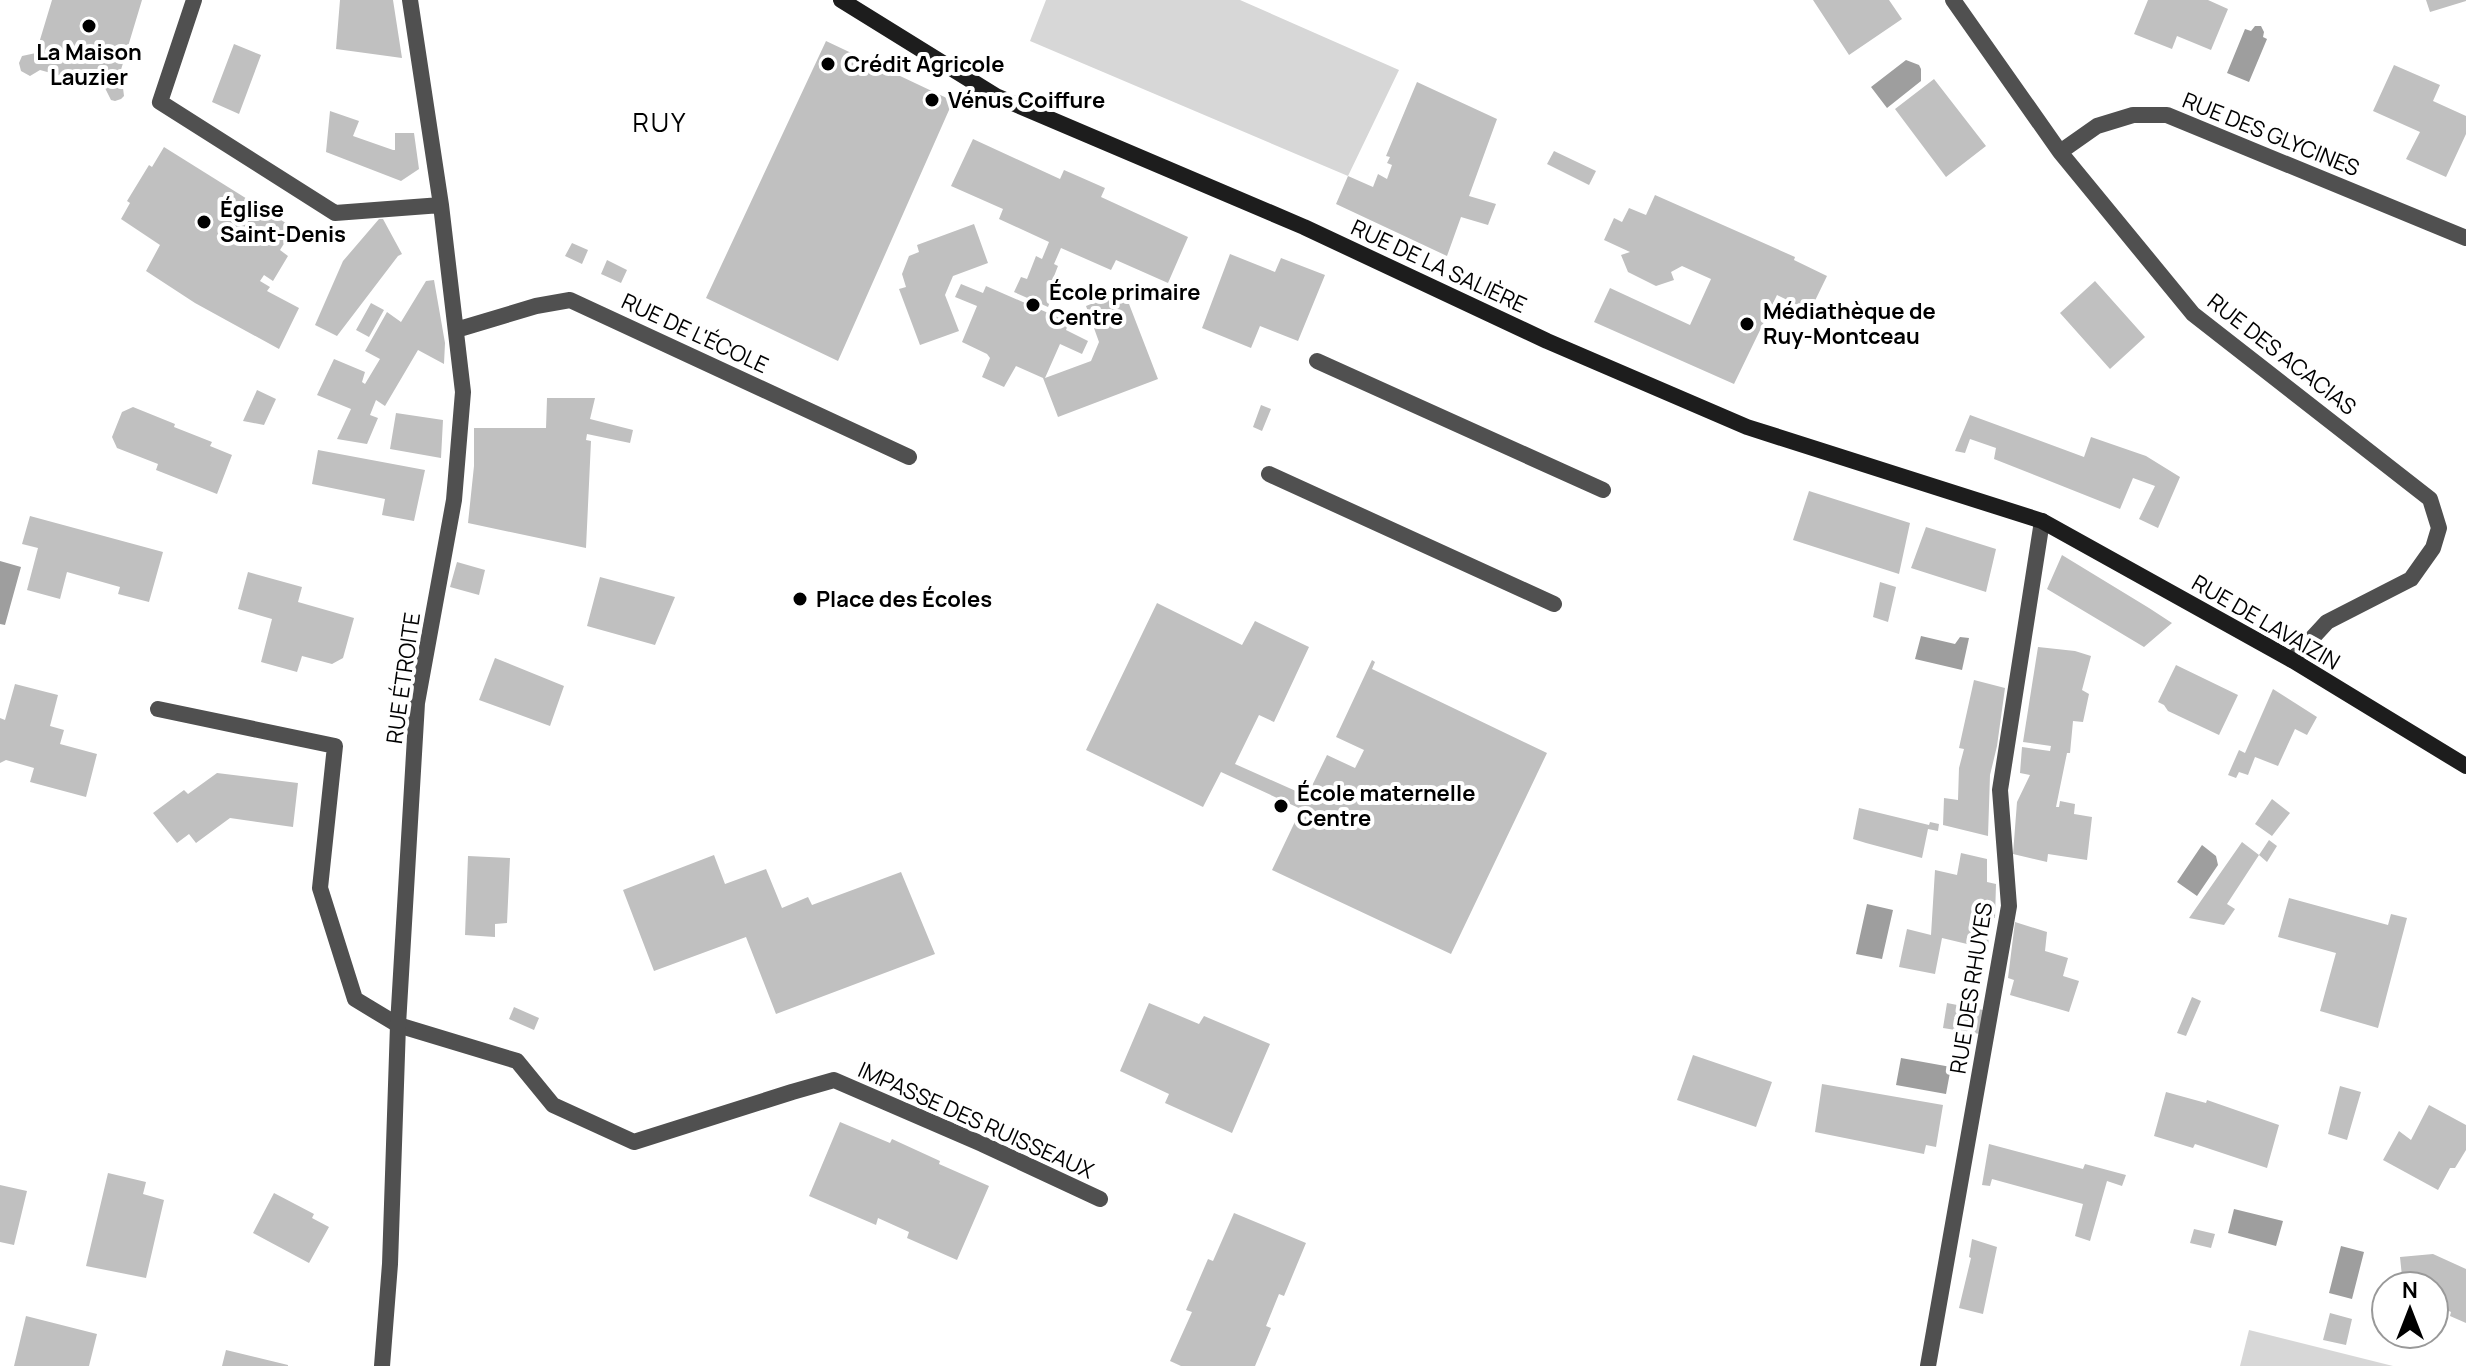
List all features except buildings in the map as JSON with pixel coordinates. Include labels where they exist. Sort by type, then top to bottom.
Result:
[{"type":"main road","name":"RUE DE LA SALIÈRE","points":[[841,0],[996,96],[1304,227],[1547,341],[1747,427],[2042,521]]},
{"type":"main road","name":"RUE DE LAVAIZIN","points":[[2042,521],[2292,660],[2466,766]]},
{"type":"street","points":[[194,0],[160,102],[335,213],[441,205]]},
{"type":"street","name":"RUE ÉTROITE","points":[[382,1366],[390,1264],[398,1025],[417,703],[454,500],[463,392],[441,205],[410,0]]},
{"type":"street","name":"RUE DES ACACIAS","points":[[1953,0],[2060,152],[2193,314],[2430,499],[2439,528],[2433,548],[2411,579],[2327,622],[2292,660]]},
{"type":"street","name":"RUE DES GLYCINES","points":[[2060,152],[2097,126],[2133,115],[2167,115],[2466,238]]},
{"type":"street","name":"RUE DE L'ÉCOLE","points":[[456,330],[536,306],[570,300],[909,457]]},
{"type":"street","points":[[1317,361],[1603,490]]},
{"type":"street","points":[[1269,474],[1554,604]]},
{"type":"street","name":"RUE DES RHUYES","points":[[1928,1366],[2009,906],[2000,790],[2042,521]]},
{"type":"street","name":"IMPASSE DES RUISSEAUX","points":[[158,709],[335,746],[320,888],[355,999],[398,1025],[517,1061],[553,1105],[634,1142],[834,1080],[1100,1199]]},
{"type":"shaded area","points":[[1046,0],[1240,0],[1399,70],[1348,176],[1030,41]]},
{"type":"shaded area","points":[[2255,26],[2261,26],[2263,37],[2267,39],[2249,82],[2227,73],[2245,29],[2251,31]]},
{"type":"shaded area","points":[[1906,60],[1919,65],[1921,81],[1887,108],[1871,87]]},
{"type":"shaded area","points":[[0,561],[21,567],[5,625],[0,624]]},
{"type":"shaded area","points":[[1921,636],[1955,644],[1960,637],[1969,638],[1962,670],[1915,659]]},
{"type":"shaded area","points":[[2202,845],[2216,856],[2218,865],[2197,896],[2177,882]]},
{"type":"shaded area","points":[[1867,904],[1893,910],[1882,959],[1856,954]]},
{"type":"shaded area","points":[[1901,1058],[1951,1067],[1946,1094],[1896,1085]]},
{"type":"shaded area","points":[[2234,1209],[2283,1221],[2276,1246],[2228,1233]]},
{"type":"shaded area","points":[[2341,1246],[2364,1252],[2352,1299],[2329,1293]]},
{"type":"shaded area","points":[[2249,1330],[2393,1366],[2240,1366]]},
{"type":"place","name":"La Maison Lauzier","points":[[89,26]]},
{"type":"place","name":"Crédit Agricole","points":[[828,64]]},
{"type":"place","name":"Vénus Coiffure","points":[[932,100]]},
{"type":"place","name":"Église Saint-Denis","points":[[204,222]]},
{"type":"place","name":"École primaire Centre","points":[[1033,305]]},
{"type":"place","name":"Médiathèque de Ruy-Montceau","points":[[1747,324]]},
{"type":"place","name":"Place des Écoles","points":[[800,599]]},
{"type":"place","name":"École maternelle Centre","points":[[1281,806]]},
{"type":"district","name":"RUY","points":[[660,123]]}]
